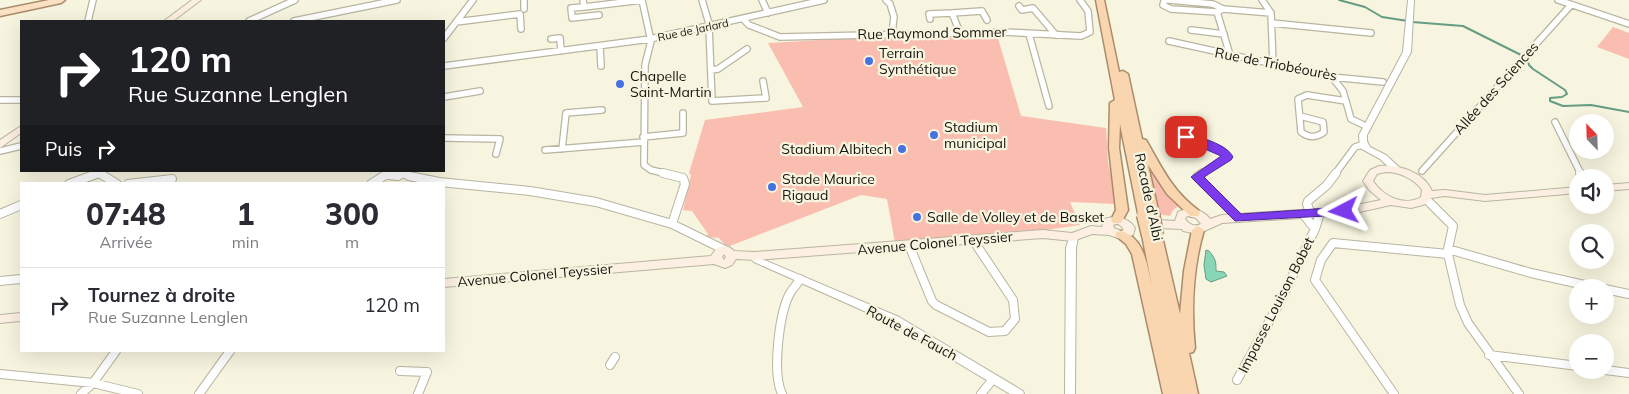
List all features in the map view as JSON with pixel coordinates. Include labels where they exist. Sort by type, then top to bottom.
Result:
[{"type":"highway","name":"Rocade d'Albi","points":[[1100,0],[1148,215],[1179,394]]},
{"type":"highway","name":"Rocade d'Albi","points":[[1108,0],[1136,133],[1148,215]]},
{"type":"highway","points":[[1117,82],[1114,87],[1116,115],[1114,148],[1122,210],[1118,227],[1138,254],[1170,394]]},
{"type":"highway","points":[[1136,133],[1140,136],[1148,154],[1179,202],[1198,214]]},
{"type":"highway","points":[[1186,373],[1191,365],[1186,332],[1193,245],[1202,228]]},
{"type":"highway","name":"Rocade d'Albi","points":[[1152,235],[1191,394]]},
{"type":"main road","points":[[0,12],[50,0]]},
{"type":"main road","points":[[0,12],[61,0]]},
{"type":"main road","points":[[169,20],[197,0]]},
{"type":"main road","points":[[0,145],[20,130]]},
{"type":"main road","points":[[1392,201],[1376,192],[1368,181],[1372,172],[1381,169],[1401,171],[1424,186],[1445,193],[1485,198],[1569,191]]},
{"type":"main road","points":[[1202,228],[1222,219],[1346,211],[1392,201],[1416,204],[1424,186]]},
{"type":"main road","points":[[1614,187],[1629,186]]},
{"type":"main road","points":[[1369,206],[1377,200],[1376,192]]},
{"type":"main road","points":[[1202,228],[1182,221],[1185,213],[1222,219]]},
{"type":"main road","points":[[1198,214],[1206,220],[1202,228]]},
{"type":"main road","name":"Avenue Colonel Teyssier","points":[[445,283],[725,256],[772,255],[909,246],[1043,234],[1072,243],[1081,233],[1118,227]]},
{"type":"main road","name":"Avenue Colonel Teyssier","points":[[725,256],[757,260],[772,255]]},
{"type":"main road","points":[[0,319],[20,317]]},
{"type":"street","points":[[88,20],[92,0]]},
{"type":"street","points":[[251,20],[295,0]]},
{"type":"street","points":[[299,20],[397,0]]},
{"type":"street","points":[[445,37],[473,0]]},
{"type":"street","points":[[524,0],[524,9]]},
{"type":"street","points":[[582,0],[584,7]]},
{"type":"street","points":[[598,15],[572,18],[571,8],[604,2],[642,0],[650,39],[645,65],[642,115],[644,165],[651,170],[683,178],[685,184],[672,224]]},
{"type":"street","points":[[702,0],[709,27],[712,101],[766,98],[763,80]]},
{"type":"street","points":[[762,0],[768,13]]},
{"type":"street","name":"Rue de Jarlard","points":[[445,66],[650,39],[824,0]]},
{"type":"street","name":"Rue Raymond Sommer","points":[[743,19],[749,25],[780,37],[960,32],[1081,36],[1090,32],[1088,11],[1080,0]]},
{"type":"street","points":[[1223,8],[1217,12],[1171,9],[1163,5],[1164,1],[1168,0],[1213,4],[1223,8],[1271,13]]},
{"type":"street","points":[[1262,0],[1271,13],[1273,64]]},
{"type":"street","points":[[1381,169],[1383,167],[1382,162],[1367,148],[1362,139],[1366,126],[1374,116],[1407,52],[1412,0]]},
{"type":"street","points":[[1558,0],[1629,24]]},
{"type":"street","points":[[889,4],[894,17],[892,33]]},
{"type":"street","name":"Allée des Sciences","points":[[1424,186],[1524,56],[1571,5]]},
{"type":"street","points":[[1019,6],[1022,10],[1034,8],[1056,35]]},
{"type":"street","points":[[930,19],[929,14],[982,11],[987,20]]},
{"type":"street","points":[[1217,12],[1230,55]]},
{"type":"street","points":[[952,13],[960,32]]},
{"type":"street","points":[[456,22],[520,14],[520,29]]},
{"type":"street","points":[[1272,23],[1371,33]]},
{"type":"street","points":[[1191,30],[1224,34]]},
{"type":"street","points":[[1029,34],[1049,106]]},
{"type":"street","points":[[551,38],[560,38],[561,51]]},
{"type":"street","name":"Rue de Triobéourès","points":[[1169,41],[1332,77],[1383,82]]},
{"type":"street","points":[[600,46],[601,66]]},
{"type":"street","points":[[711,70],[718,69],[747,49]]},
{"type":"street","points":[[1332,77],[1342,87],[1351,119],[1366,126]]},
{"type":"street","points":[[445,97],[480,91]]},
{"type":"street","points":[[1300,116],[1319,119],[1323,122],[1324,132],[1313,138],[1301,132],[1298,98],[1307,95],[1346,101]]},
{"type":"street","points":[[0,100],[20,100]]},
{"type":"street","points":[[562,149],[566,113],[602,110]]},
{"type":"street","points":[[545,150],[683,133],[683,113]]},
{"type":"street","points":[[1555,122],[1578,169]]},
{"type":"street","points":[[1169,130],[1220,150],[1227,155],[1227,157],[1197,177],[1239,218]]},
{"type":"street","points":[[445,138],[500,139],[496,154]]},
{"type":"street","points":[[0,151],[20,146]]},
{"type":"street","name":"Impasse Louison Bobet","points":[[1237,380],[1281,300],[1315,229],[1319,216],[1310,214],[1308,202],[1328,185],[1356,147],[1367,148]]},
{"type":"street","points":[[1367,148],[1383,157],[1401,171]]},
{"type":"street","points":[[374,182],[387,173],[395,176],[405,172],[439,182]]},
{"type":"street","points":[[72,182],[83,175],[100,173],[115,182]]},
{"type":"street","points":[[146,182],[172,179],[171,182]]},
{"type":"street","points":[[445,183],[564,196],[596,202],[672,224],[711,242],[725,256]]},
{"type":"street","points":[[1424,186],[1438,212],[1453,226],[1448,251],[1460,305],[1468,323],[1489,355],[1519,394]]},
{"type":"street","points":[[0,214],[20,204]]},
{"type":"street","points":[[1416,204],[1438,212]]},
{"type":"street","points":[[1310,214],[1315,229]]},
{"type":"street","points":[[909,246],[932,301],[936,305],[989,332],[1005,331],[1015,319],[1014,300],[973,240]]},
{"type":"street","points":[[1394,394],[1315,280],[1315,276],[1330,245],[1338,242],[1448,251],[1569,281]]},
{"type":"street","points":[[1070,394],[1072,243]]},
{"type":"street","name":"Route de Fauch","points":[[757,260],[895,320],[1019,394]]},
{"type":"street","points":[[0,281],[20,279]]},
{"type":"street","points":[[782,394],[778,386],[780,335],[789,296],[800,280]]},
{"type":"street","points":[[1614,291],[1629,294]]},
{"type":"street","points":[[81,394],[94,383],[115,352]]},
{"type":"street","points":[[199,394],[229,352]]},
{"type":"street","points":[[1489,355],[1569,365]]},
{"type":"street","points":[[610,366],[615,357]]},
{"type":"street","points":[[1614,371],[1629,373]]},
{"type":"street","points":[[400,372],[428,372],[418,394]]},
{"type":"street","points":[[0,374],[94,383],[138,394]]},
{"type":"street","points":[[982,394],[993,379]]},
{"type":"shaded area","points":[[1613,27],[1629,33],[1629,59],[1597,47]]},
{"type":"shaded area","name":"Stadium Albitech","points":[[997,35],[1021,116],[1106,128],[1108,162],[1117,204],[1070,202],[1080,225],[1046,230],[895,243],[887,199],[861,195],[727,247],[719,238],[707,237],[708,234],[692,211],[683,210],[691,175],[689,173],[705,120],[803,107],[768,43],[822,40],[822,37]]},
{"type":"shaded area","points":[[1148,162],[1180,205],[1173,210],[1170,216],[1158,214]]},
{"type":"shaded area","points":[[1206,250],[1214,258],[1216,271],[1224,272],[1227,276],[1211,282],[1206,279],[1204,265]]},
{"type":"waterway","points":[[1339,0],[1365,7],[1382,17],[1408,21]]},
{"type":"waterway","points":[[1412,22],[1463,26],[1523,56]]},
{"type":"waterway","points":[[1527,58],[1529,65],[1533,69],[1565,90],[1567,94],[1562,97],[1550,98],[1550,101],[1563,106],[1591,105],[1629,112]]},
{"type":"place","name":"Terrain Synthétique","points":[[869,61]]},
{"type":"place","name":"Chapelle Saint-Martin","points":[[620,84]]},
{"type":"place","name":"Stadium municipal","points":[[934,135]]},
{"type":"place","name":"Stadium Albitech","points":[[902,149]]},
{"type":"place","name":"Stade Maurice Rigaud","points":[[772,187]]},
{"type":"place","name":"Salle de Volley et de Basket","points":[[917,217]]},
{"type":"route","points":[[1186,137],[1220,150],[1227,155],[1227,157],[1197,177],[1239,218],[1344,211]]}]
